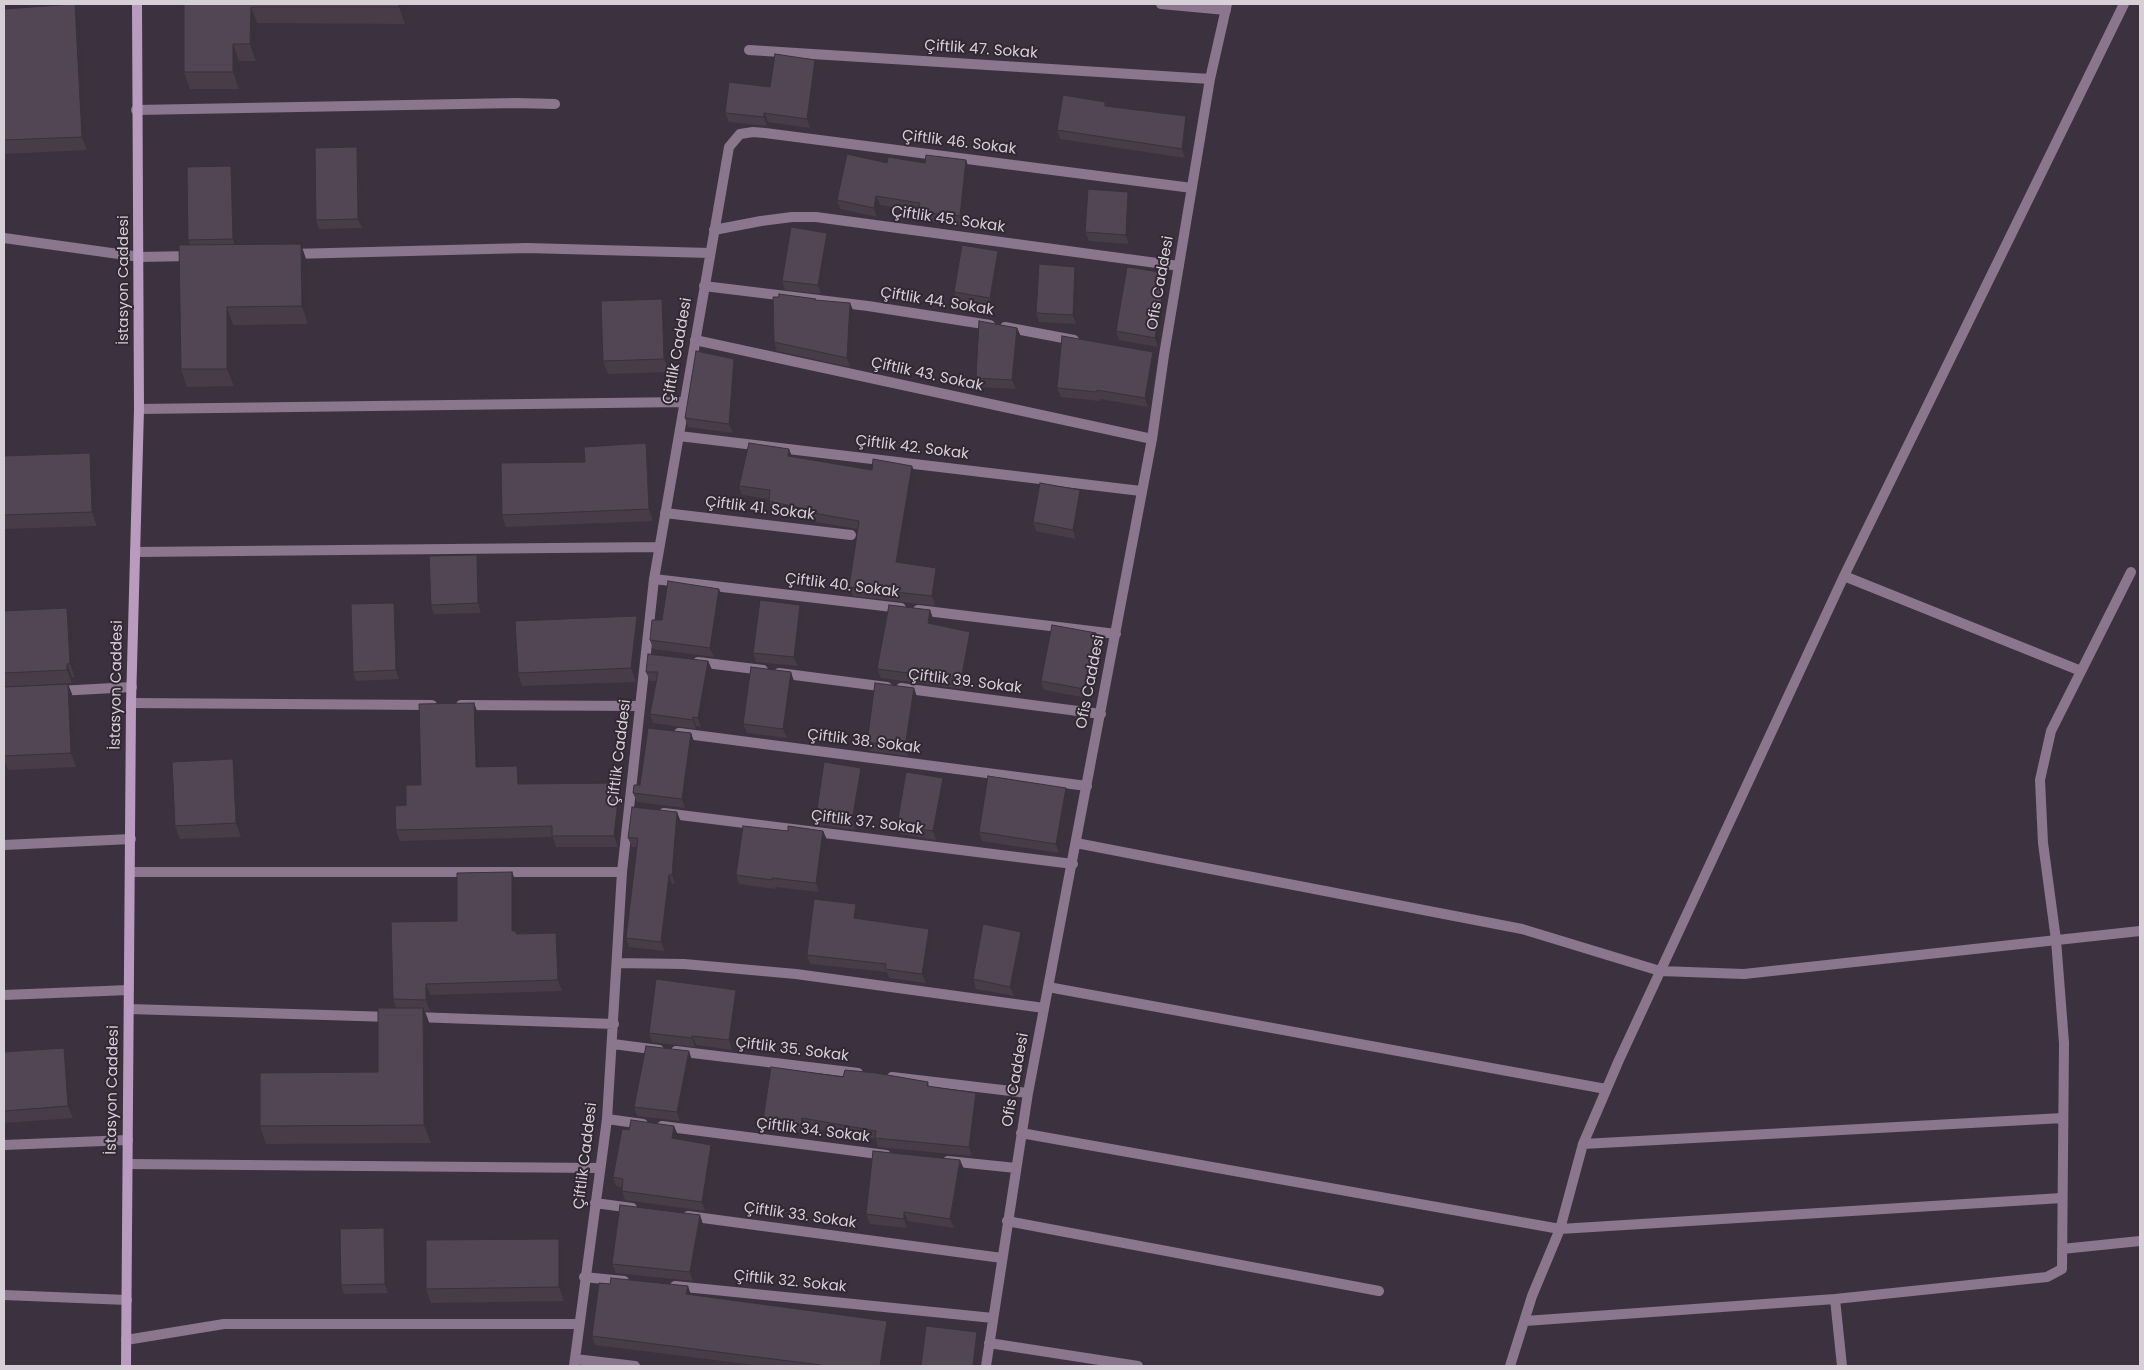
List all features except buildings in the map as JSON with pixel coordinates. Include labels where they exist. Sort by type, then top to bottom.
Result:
[{"type":"main road","name":"İstasyon Caddesi","points":[[126,1366],[132,687],[139,409],[140,257],[136,110],[137,4]]},
{"type":"street","points":[[1161,4],[1226,7]]},
{"type":"street","points":[[1510,1366],[1532,1296],[1560,1229],[1583,1144],[1606,1090],[1844,576],[2124,4]]},
{"type":"street","name":"Ofis Caddesi","points":[[986,1366],[1028,1093],[1073,864],[1152,439],[1159,354],[1179,266],[1210,79],[1226,7]]},
{"type":"street","name":"Çiftlik 47. Sokak","points":[[749,50],[1210,79]]},
{"type":"street","points":[[136,110],[507,103],[555,104]]},
{"type":"street","name":"Çiftlik 46. Sokak","points":[[728,147],[740,134],[765,133],[1192,188]]},
{"type":"street","name":"Çiftlik Caddesi","points":[[574,1362],[584,1277],[607,1119],[622,872],[633,809],[643,729],[640,706],[651,656],[654,579],[728,147]]},
{"type":"street","name":"Çiftlik 45. Sokak","points":[[714,230],[761,220],[792,216],[816,217],[1179,266]]},
{"type":"street","points":[[4,238],[140,257],[199,256]]},
{"type":"street","points":[[279,254],[527,248],[710,253]]},
{"type":"street","name":"Çiftlik 44. Sokak","points":[[704,286],[957,319],[1085,342]]},
{"type":"street","name":"Çiftlik 43. Sokak","points":[[695,340],[1152,439]]},
{"type":"street","points":[[139,409],[684,402]]},
{"type":"street","name":"Çiftlik 42. Sokak","points":[[679,436],[1141,491]]},
{"type":"street","name":"Çiftlik 41. Sokak","points":[[665,513],[851,535]]},
{"type":"street","points":[[135,552],[659,547]]},
{"type":"street","points":[[1525,1321],[1835,1299],[2048,1277],[2062,1269],[2064,1043],[2056,940],[2043,843],[2040,780],[2051,731],[2131,572]]},
{"type":"street","points":[[1844,576],[2082,671]]},
{"type":"street","name":"Çiftlik 40. Sokak","points":[[654,579],[1116,634]]},
{"type":"street","name":"Çiftlik 39. Sokak","points":[[686,660],[1101,714]]},
{"type":"street","points":[[43,692],[132,687]]},
{"type":"street","points":[[132,703],[640,706]]},
{"type":"street","name":"Çiftlik 38. Sokak","points":[[668,732],[1087,786]]},
{"type":"street","name":"Çiftlik 37. Sokak","points":[[658,812],[1073,864]]},
{"type":"street","points":[[4,845],[130,839]]},
{"type":"street","points":[[1076,843],[1522,929],[1660,971],[1744,974],[1920,953],[2140,931]]},
{"type":"street","points":[[130,872],[622,872]]},
{"type":"street","points":[[617,963],[684,964],[796,974],[1044,1008]]},
{"type":"street","points":[[1048,987],[1606,1090]]},
{"type":"street","points":[[4,995],[129,990]]},
{"type":"street","points":[[129,1009],[614,1024]]},
{"type":"street","name":"Çiftlik 35. Sokak","points":[[612,1044],[1028,1093]]},
{"type":"street","points":[[1583,1144],[2063,1118]]},
{"type":"street","name":"Çiftlik 34. Sokak","points":[[607,1119],[901,1156]]},
{"type":"street","points":[[1022,1133],[1560,1229],[2062,1198]]},
{"type":"street","points":[[4,1145],[128,1140]]},
{"type":"street","points":[[939,1160],[1016,1168]]},
{"type":"street","points":[[128,1164],[600,1168]]},
{"type":"street","points":[[595,1203],[643,1210]]},
{"type":"street","name":"Çiftlik 33. Sokak","points":[[682,1215],[1002,1258]]},
{"type":"street","points":[[1008,1222],[1379,1291]]},
{"type":"street","points":[[2062,1249],[2140,1241]]},
{"type":"street","points":[[584,1277],[633,1282]]},
{"type":"street","name":"Çiftlik 32. Sokak","points":[[662,1285],[993,1318]]},
{"type":"street","points":[[4,1295],[127,1300]]},
{"type":"street","points":[[1835,1299],[1842,1366]]},
{"type":"street","points":[[126,1340],[224,1324],[579,1324]]},
{"type":"street","points":[[989,1343],[1138,1366]]},
{"type":"street","points":[[574,1362],[635,1366]]}]
